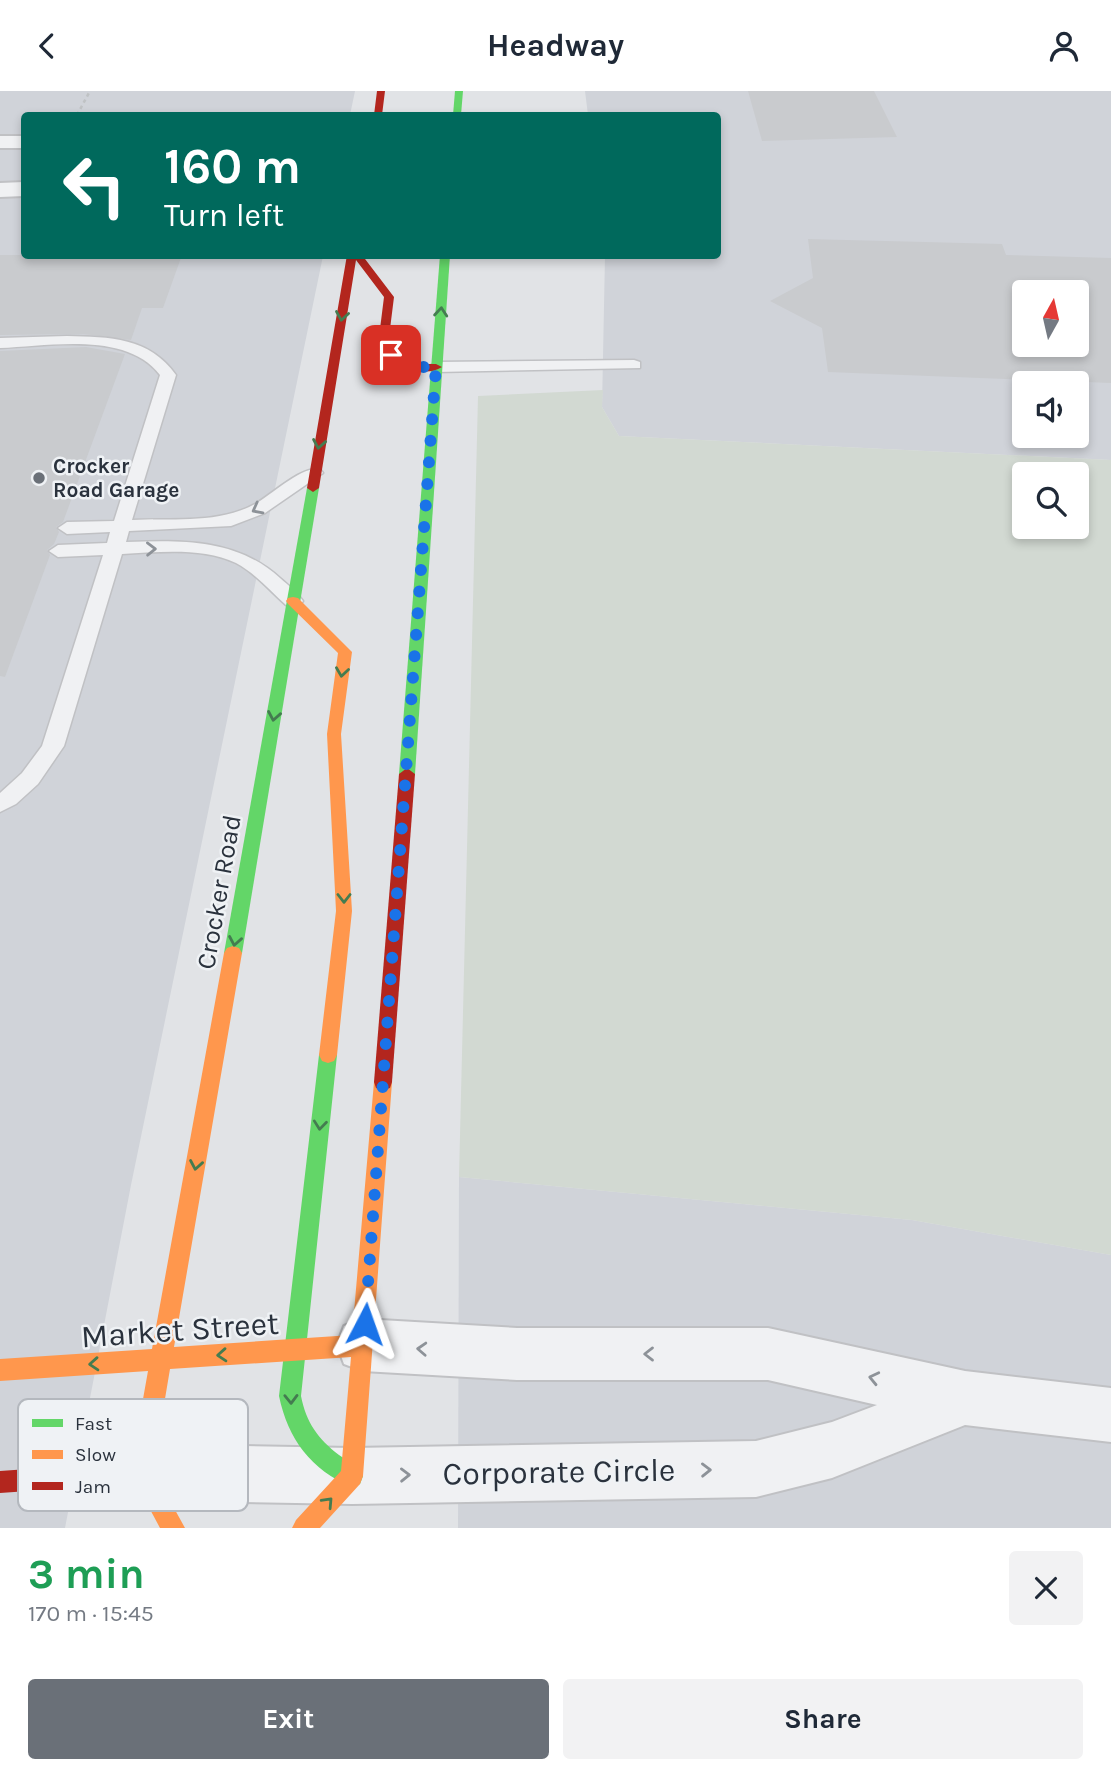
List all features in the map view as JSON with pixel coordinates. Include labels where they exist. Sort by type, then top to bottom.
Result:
[{"type":"main road","points":[[378,112],[382,91]]},
{"type":"main road","points":[[457,112],[459,91]]},
{"type":"main road","name":"Crocker Road","points":[[155,1399],[351,259]]},
{"type":"main road","points":[[360,259],[389,297],[384,337],[391,355],[411,367],[436,367]]},
{"type":"main road","points":[[304,1528],[352,1476],[444,259]]},
{"type":"main road","points":[[293,601],[345,652],[334,734],[344,911],[290,1397],[292,1420],[304,1441],[320,1457],[352,1476]]},
{"type":"main road","name":"Market Street","points":[[0,1370],[363,1345]]},
{"type":"main road","points":[[0,1482],[18,1481]]},
{"type":"main road","points":[[163,1511],[173,1528]]},
{"type":"street","points":[[0,142],[21,142]]},
{"type":"street","points":[[0,190],[21,189]]},
{"type":"street","name":"Corporate Circle","points":[[363,1345],[517,1354],[768,1354],[965,1398],[1111,1415]]},
{"type":"street","name":"Corporate Circle","points":[[248,1474],[352,1476],[756,1469],[832,1450],[965,1398]]},
{"type":"lane","points":[[0,343],[111,343],[152,355],[165,368],[167,385],[52,746],[46,760],[23,787],[0,804]]},
{"type":"lane","points":[[436,367],[634,365]]},
{"type":"lane","points":[[67,528],[199,525],[237,519],[259,509],[314,473]]},
{"type":"lane","points":[[58,551],[193,549],[229,554],[252,565],[293,601]]},
{"type":"path","points":[[78,112],[90,91]]},
{"type":"shaded area","points":[[0,91],[355,91],[351,112],[21,112],[21,259],[322,259],[131,1185],[90,1399],[18,1399],[18,1511],[68,1511],[65,1528],[0,1528]]},
{"type":"shaded area","points":[[585,91],[1111,91],[1111,460],[619,436],[602,407],[605,259],[721,259],[721,112],[588,112]]},
{"type":"shaded area","points":[[603,390],[602,407],[619,436],[1111,460],[1111,1255],[912,1220],[459,1177],[478,396]]},
{"type":"shaded area","points":[[459,1177],[912,1220],[1111,1255],[1111,1528],[458,1528]]},
{"type":"building","points":[[748,91],[874,91],[897,137],[762,141]]},
{"type":"building","points":[[808,239],[1002,244],[1006,255],[1111,258],[1111,383],[1089,382],[1089,371],[1012,371],[1012,379],[828,372],[822,328],[770,301],[813,278]]},
{"type":"building","points":[[0,255],[21,255],[21,259],[181,259],[163,308],[142,308],[131,340],[83,334],[0,335]]},
{"type":"building","name":"Crocker Road Garage","points":[[86,347],[125,354],[63,522],[56,527],[59,532],[54,544],[47,550],[50,555],[5,677],[0,676],[0,351]]},
{"type":"traffic: fast","points":[[457,112],[459,91]]},
{"type":"traffic: fast","points":[[407,774],[445,259]]},
{"type":"traffic: fast","points":[[233,953],[313,488]]},
{"type":"traffic: fast","points":[[328,1055],[290,1396],[297,1423],[310,1444],[328,1461],[352,1476]]},
{"type":"traffic: slow","points":[[293,601],[345,652],[334,734],[344,911],[328,1055]]},
{"type":"traffic: slow","points":[[154,1399],[233,953]]},
{"type":"traffic: slow","points":[[304,1528],[352,1476],[383,1082]]},
{"type":"traffic: slow","points":[[0,1370],[363,1345]]},
{"type":"traffic: slow","points":[[163,1511],[173,1528]]},
{"type":"traffic: jam","points":[[378,112],[381,91]]},
{"type":"traffic: jam","points":[[313,488],[351,259]]},
{"type":"traffic: jam","points":[[360,259],[389,297],[384,337],[391,356],[411,367],[436,367]]},
{"type":"traffic: jam","points":[[383,1082],[407,774]]},
{"type":"traffic: jam","points":[[0,1482],[18,1481]]},
{"type":"place","name":"Crocker Road Garage","points":[[39,478]]},
{"type":"route","points":[[365,1324],[436,367],[411,367],[391,355]]}]
